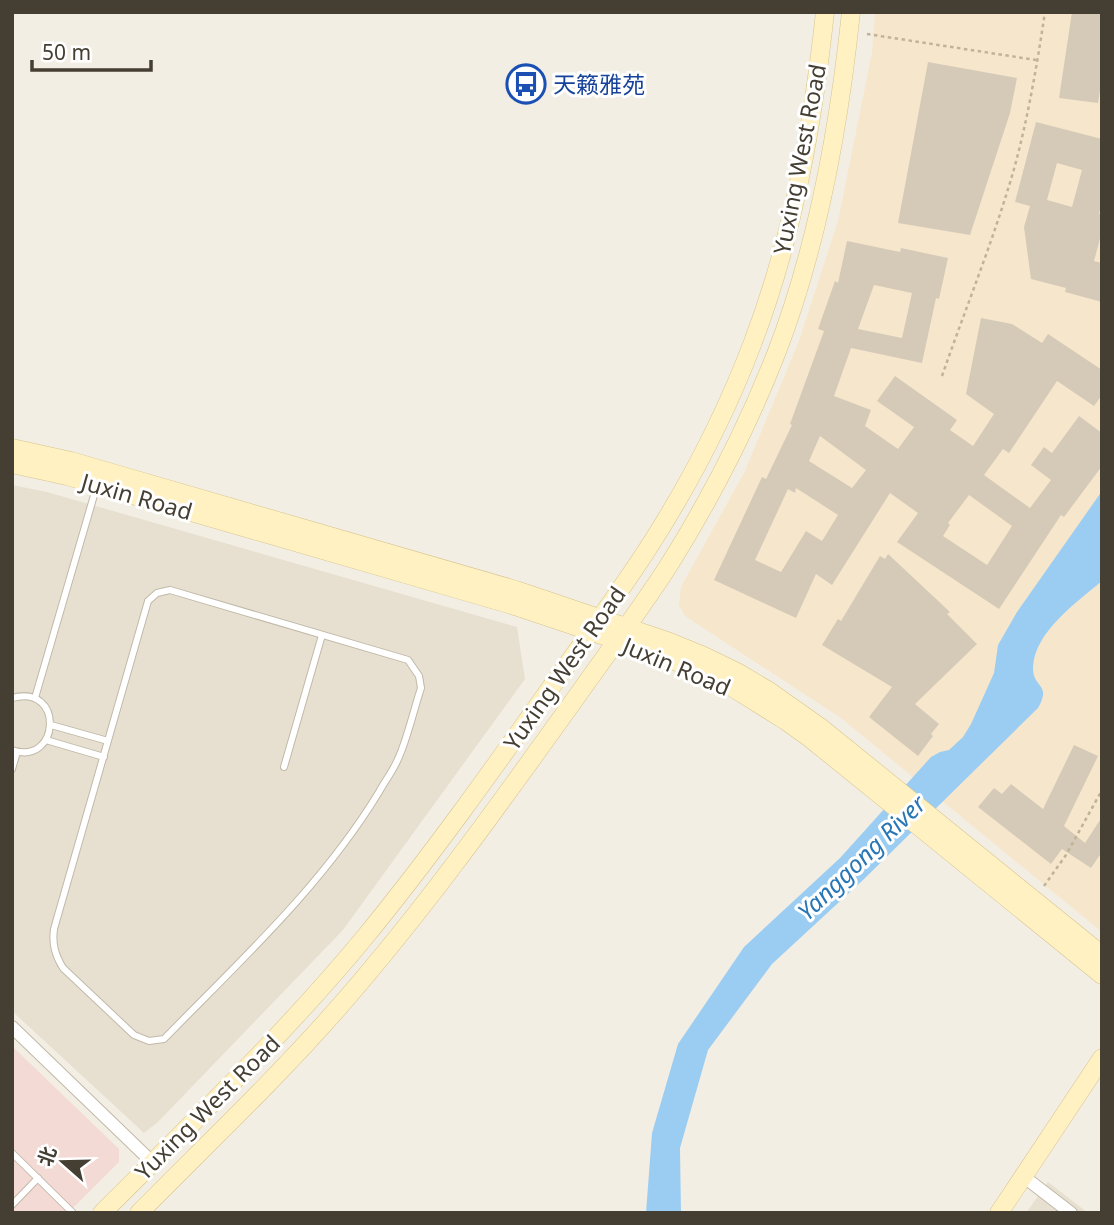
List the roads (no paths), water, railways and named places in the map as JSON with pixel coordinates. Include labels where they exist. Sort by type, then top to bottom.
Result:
[{"type":"main road","name":"Yuxing West Road","points":[[102,1213],[270,1044],[364,938],[453,824],[645,553],[715,430],[768,299],[794,200],[814,97],[825,12]]},
{"type":"main road","name":"Yuxing West Road","points":[[139,1213],[289,1062],[384,954],[474,839],[667,567],[716,484],[758,397],[793,307],[820,206],[840,101],[851,12]]},
{"type":"main road","name":"Juxin Road","points":[[12,448],[84,464],[451,571],[622,633],[670,642],[704,656],[769,691],[820,727],[891,794],[1102,975]]},
{"type":"main road","name":"Juxin Road","points":[[12,464],[67,475],[434,582],[596,624]]},
{"type":"main road","name":"Juxin Road","points":[[937,831],[1034,901],[1102,955]]},
{"type":"main road","points":[[999,1213],[1102,1058]]},
{"type":"street","points":[[12,1027],[152,1163]]},
{"type":"street","points":[[1023,1176],[1071,1213]]},
{"type":"lane","points":[[35,698],[97,484]]},
{"type":"lane","points":[[170,590],[408,660],[416,670],[421,688],[398,758],[345,843],[290,909],[164,1039],[157,1041],[134,1035],[63,968],[55,954],[54,929],[108,741],[148,601],[157,593],[170,590]]},
{"type":"lane","points":[[284,767],[323,635]]},
{"type":"lane","points":[[12,698],[35,698],[47,709],[51,725],[46,740],[33,750],[15,751],[12,769]]},
{"type":"lane","points":[[51,725],[108,741]]},
{"type":"lane","points":[[46,740],[104,757]]},
{"type":"lane","points":[[12,1153],[73,1213]]},
{"type":"lane","points":[[12,1205],[38,1178]]},
{"type":"water","name":"Yanggong River","points":[[1102,491],[1102,581],[1058,619],[1041,642],[1033,668],[1036,680],[1043,690],[1038,708],[863,880],[772,964],[708,1050],[680,1148],[681,1213],[646,1213],[652,1133],[678,1044],[744,947],[840,858],[931,757],[949,750],[963,737],[994,673],[998,645],[1017,612]]},
{"type":"place","name":"天籁雅苑","points":[[526,84]]}]
